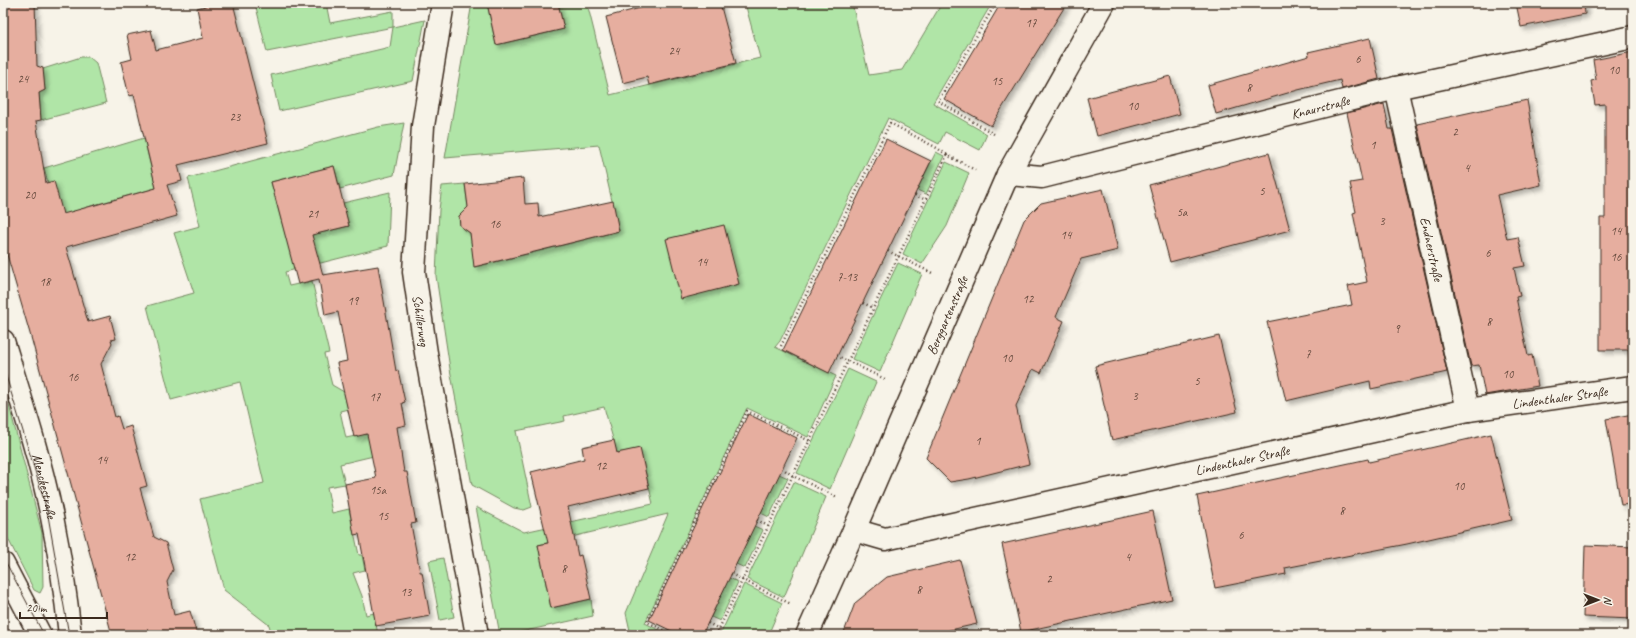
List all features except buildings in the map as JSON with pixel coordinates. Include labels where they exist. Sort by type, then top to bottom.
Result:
[{"type":"street","name":"Schillerweg","points":[[444,3],[423,126],[414,272],[426,353],[477,635]]},
{"type":"street","name":"Berggartenstraße","points":[[807,635],[1008,174],[1104,3]]},
{"type":"street","name":"Knaurstraße","points":[[1008,174],[1042,177],[1396,88],[1633,37]]},
{"type":"street","name":"Endnerstraße","points":[[1396,88],[1468,410]]},
{"type":"street","name":"Menckestraße","points":[[3,341],[44,483],[66,599],[70,635]]},
{"type":"street","name":"Lindenthaler Straße","points":[[854,530],[885,539],[1468,410],[1633,387]]},
{"type":"street","points":[[3,564],[40,635]]},
{"type":"path","points":[[994,134],[938,101],[996,3]]},
{"type":"path","points":[[781,346],[890,123],[937,148],[947,156],[977,171]]},
{"type":"path","points":[[716,635],[947,156]]},
{"type":"path","points":[[915,195],[926,200]]},
{"type":"path","points":[[888,251],[934,274]]},
{"type":"path","points":[[862,303],[874,308]]},
{"type":"path","points":[[837,356],[887,380]]},
{"type":"path","points":[[675,635],[647,622],[747,412],[810,441]]},
{"type":"path","points":[[782,468],[793,476],[837,497]]},
{"type":"path","points":[[757,520],[768,526]]},
{"type":"path","points":[[731,574],[791,604]]},
{"type":"path","points":[[708,623],[719,628]]},
{"type":"green space","points":[[255,3],[326,3],[330,23],[393,11],[393,27],[267,52]]},
{"type":"green space","points":[[472,3],[487,3],[496,45],[564,29],[558,3],[587,3],[610,95],[760,58],[745,3],[852,3],[869,75],[902,70],[942,3],[992,3],[933,103],[987,134],[980,150],[945,132],[939,144],[888,118],[780,341],[775,347],[836,376],[808,437],[747,408],[645,623],[669,635],[631,635],[626,613],[668,514],[538,545],[551,608],[591,599],[593,616],[507,635],[500,635],[476,507],[524,532],[653,504],[640,449],[617,453],[604,407],[564,416],[565,421],[516,431],[532,507],[524,510],[514,508],[472,485],[450,369],[436,276],[439,210],[442,186],[465,184],[468,207],[459,216],[460,226],[470,233],[475,267],[619,231],[599,145],[445,158]]},
{"type":"green space","points":[[425,20],[413,81],[279,111],[271,75],[390,47],[393,27]]},
{"type":"green space","points":[[81,57],[89,57],[96,63],[106,103],[41,120],[39,93],[45,90],[43,69]]},
{"type":"green space","points":[[404,123],[394,175],[340,189],[334,166],[271,182],[287,241],[349,226],[343,203],[390,192],[388,246],[285,272],[289,286],[312,281],[329,353],[324,354],[332,385],[344,392],[348,409],[340,411],[346,438],[379,431],[386,453],[340,464],[345,484],[327,487],[332,513],[349,509],[359,555],[362,555],[365,570],[353,573],[362,596],[366,615],[374,613],[378,635],[272,635],[269,625],[224,590],[200,499],[264,483],[240,382],[171,400],[147,306],[194,293],[174,233],[200,226],[188,178],[378,127]]},
{"type":"green space","points":[[144,138],[156,188],[94,205],[58,217],[54,181],[48,183],[44,168]]},
{"type":"green space","points":[[936,152],[944,156],[926,194],[917,190]]},
{"type":"green space","points":[[946,162],[969,173],[947,226],[922,264],[903,254]]},
{"type":"green space","points":[[898,263],[922,274],[880,372],[852,359]]},
{"type":"green space","points":[[848,369],[876,382],[830,489],[797,473]]},
{"type":"green space","points":[[3,382],[42,533],[43,587],[40,593],[34,590],[3,529]]},
{"type":"green space","points":[[779,474],[788,478],[769,517],[761,513]]},
{"type":"green space","points":[[794,482],[826,497],[784,597],[747,579]]},
{"type":"green space","points":[[754,526],[763,530],[745,568],[736,564]]},
{"type":"green space","points":[[443,558],[454,617],[440,620],[429,561]]},
{"type":"green space","points":[[729,578],[738,582],[720,621],[711,617]]},
{"type":"green space","points":[[744,584],[782,603],[768,635],[720,635]]},
{"type":"tram line","points":[[3,366],[47,510],[69,635]]},
{"type":"tram line","points":[[3,557],[44,635]]}]
